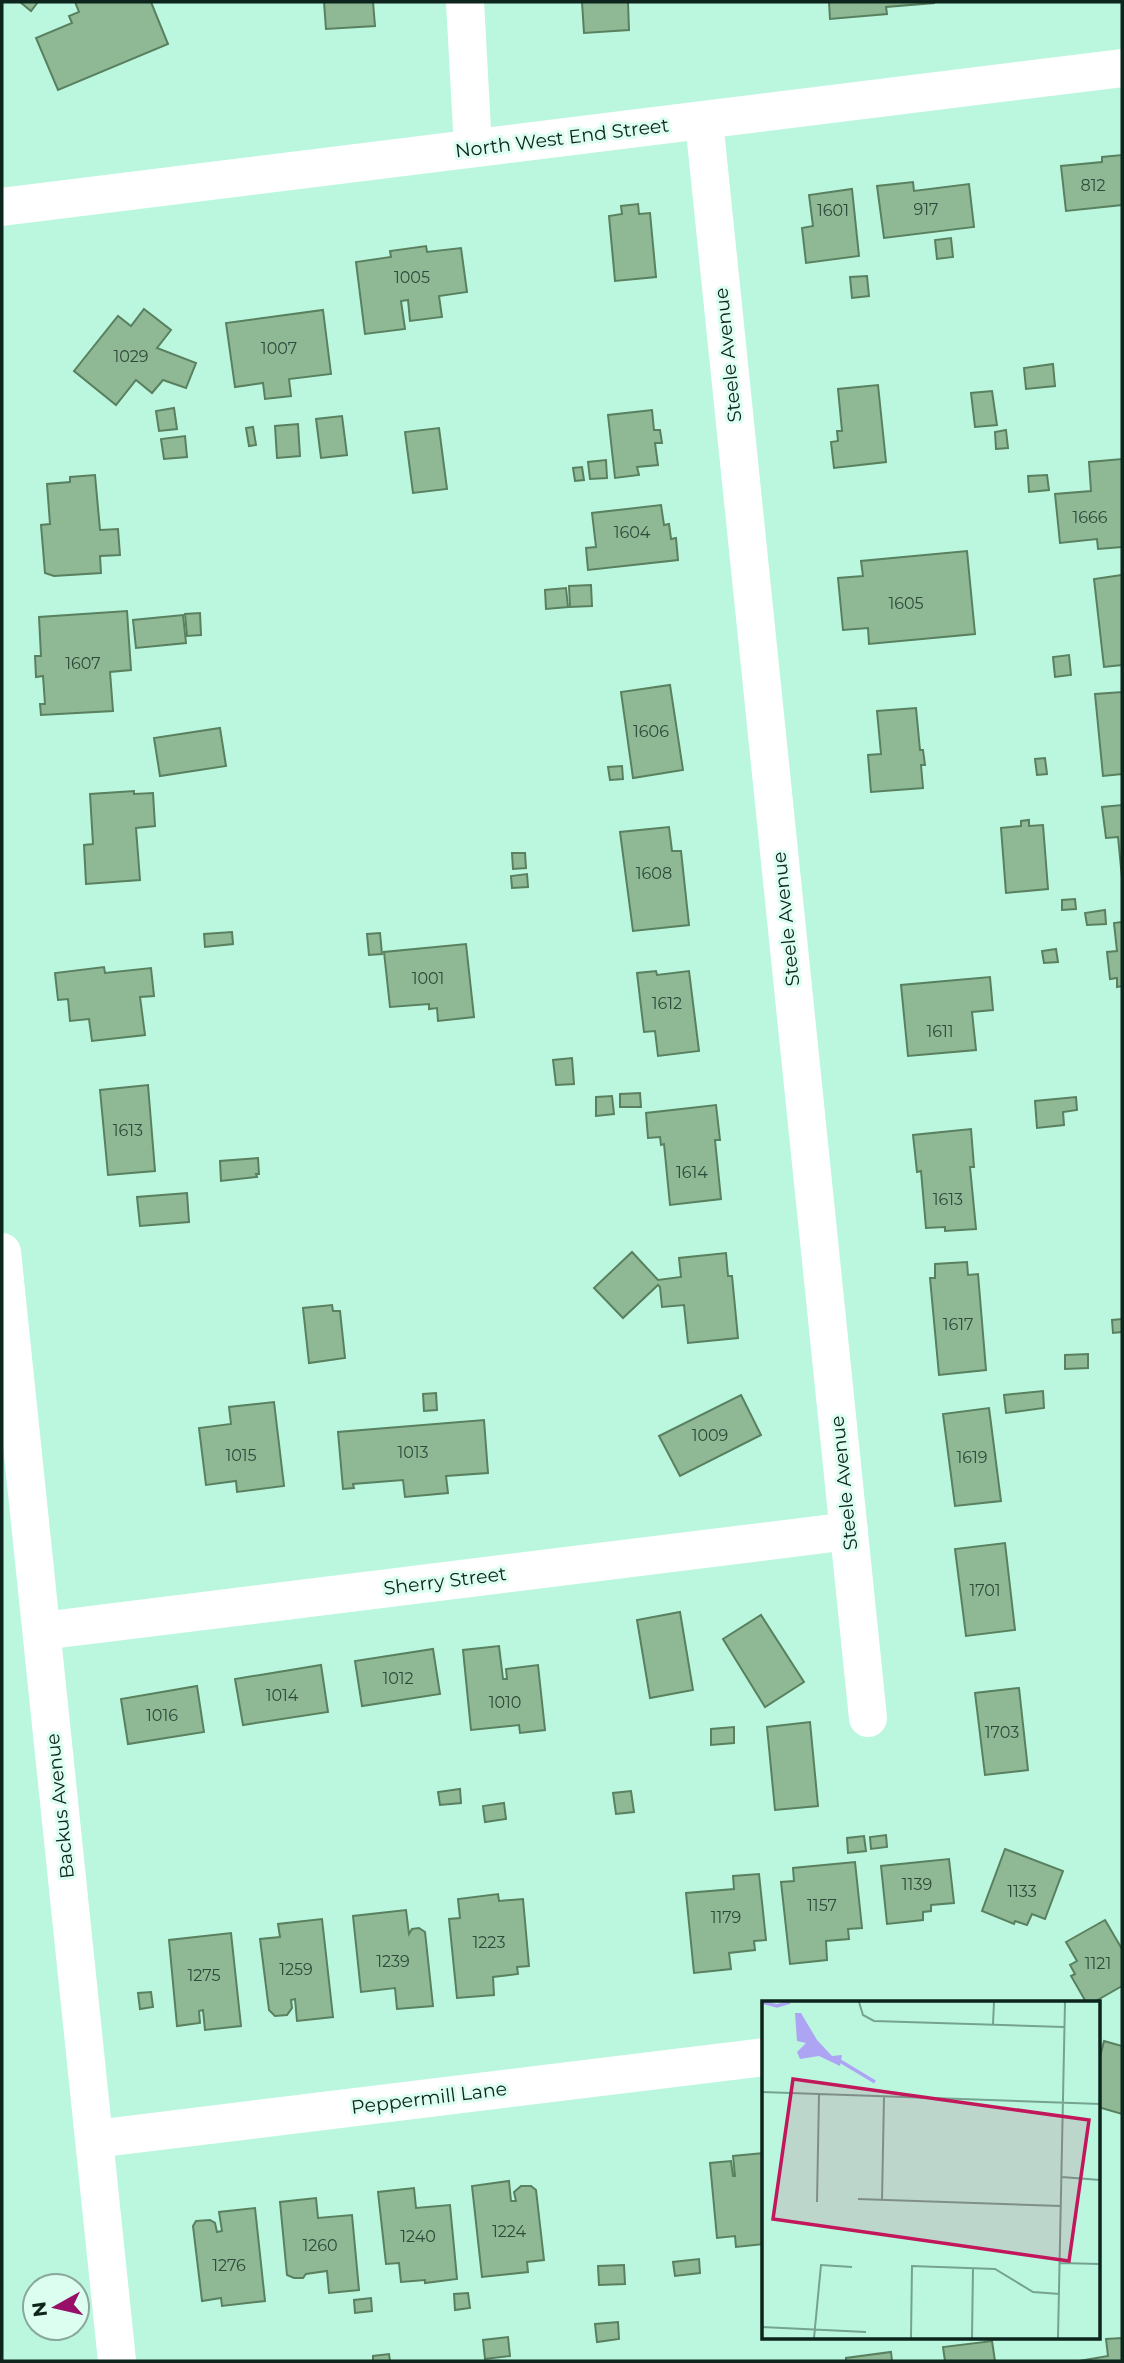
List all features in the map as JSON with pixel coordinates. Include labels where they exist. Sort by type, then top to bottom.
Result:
[{"type":"street","points":[[466,2],[473,148]]},
{"type":"street","name":"North West End Street","points":[[2,207],[1122,68]]},
{"type":"street","name":"Steele Avenue","points":[[704,121],[868,1718]]},
{"type":"street","name":"Backus Avenue","points":[[2,1252],[117,2361]]},
{"type":"street","name":"Sherry Street","points":[[42,1631],[849,1531]]},
{"type":"street","name":"Peppermill Lane","points":[[95,2139],[762,2057]]},
{"type":"building","points":[[20,2],[38,2],[31,11]]},
{"type":"building","points":[[75,2],[151,2],[168,44],[58,90],[36,38],[72,23],[69,16],[79,12]]},
{"type":"building","points":[[324,2],[373,2],[375,26],[326,29]]},
{"type":"building","points":[[582,2],[628,2],[629,30],[584,33]]},
{"type":"building","points":[[829,2],[934,3],[886,7],[887,14],[830,19]]},
{"type":"building","points":[[1122,155],[1122,205],[1066,211],[1061,166],[1102,162],[1102,157]]},
{"type":"building","points":[[913,182],[914,191],[969,184],[974,227],[884,238],[877,186]]},
{"type":"building","points":[[852,189],[859,256],[806,263],[802,228],[813,226],[809,195]]},
{"type":"building","points":[[638,204],[639,214],[650,213],[656,277],[615,281],[609,216],[622,214],[621,206]]},
{"type":"building","points":[[951,238],[953,257],[937,259],[935,240]]},
{"type":"building","points":[[426,246],[427,252],[461,248],[467,292],[439,296],[442,317],[410,321],[408,300],[401,301],[405,329],[365,334],[356,262],[391,257],[390,251]]},
{"type":"building","points":[[867,276],[869,296],[852,298],[850,277]]},
{"type":"building","points":[[144,309],[171,330],[157,348],[196,363],[186,388],[163,380],[152,393],[136,380],[116,405],[74,371],[118,316],[131,326]]},
{"type":"building","points":[[323,310],[331,374],[289,379],[291,396],[265,399],[263,383],[235,387],[226,323]]},
{"type":"building","points":[[1053,364],[1055,386],[1026,389],[1024,368]]},
{"type":"building","points":[[878,385],[886,462],[834,468],[831,442],[838,441],[837,431],[842,431],[838,389]]},
{"type":"building","points":[[992,391],[997,425],[975,427],[971,393]]},
{"type":"building","points":[[174,408],[177,429],[159,431],[156,411]]},
{"type":"building","points":[[652,410],[654,430],[660,430],[662,443],[655,443],[658,465],[637,467],[639,475],[615,478],[608,415]]},
{"type":"building","points":[[342,416],[347,455],[321,458],[316,419]]},
{"type":"building","points":[[298,424],[300,456],[277,458],[275,426]]},
{"type":"building","points":[[253,427],[256,445],[249,446],[246,428]]},
{"type":"building","points":[[439,428],[447,489],[413,493],[405,432]]},
{"type":"building","points":[[1006,430],[1008,448],[996,449],[995,432]]},
{"type":"building","points":[[185,436],[187,457],[164,459],[161,439]]},
{"type":"building","points":[[1122,459],[1122,547],[1098,549],[1097,539],[1060,543],[1055,494],[1091,491],[1089,462]]},
{"type":"building","points":[[606,460],[607,478],[590,479],[588,462]]},
{"type":"building","points":[[582,467],[584,480],[575,481],[573,468]]},
{"type":"building","points":[[95,475],[100,530],[118,529],[120,555],[100,556],[101,573],[54,576],[45,573],[41,525],[50,524],[47,484],[70,482],[70,477]]},
{"type":"building","points":[[1047,475],[1049,490],[1029,492],[1028,476]]},
{"type":"building","points":[[661,505],[664,525],[669,524],[671,539],[676,538],[678,560],[588,570],[586,548],[596,547],[592,513]]},
{"type":"building","points":[[967,551],[975,634],[869,644],[868,628],[843,630],[838,578],[863,576],[861,561]]},
{"type":"building","points":[[1122,575],[1122,665],[1104,667],[1094,579]]},
{"type":"building","points":[[591,585],[592,606],[570,607],[569,586]]},
{"type":"building","points":[[566,588],[568,607],[546,609],[545,590]]},
{"type":"building","points":[[127,611],[131,670],[110,672],[113,711],[41,715],[40,704],[45,704],[43,676],[36,677],[35,656],[41,656],[39,617]]},
{"type":"building","points":[[200,613],[201,635],[187,636],[185,614]]},
{"type":"building","points":[[183,615],[186,643],[136,648],[133,620]]},
{"type":"building","points":[[1069,655],[1071,675],[1055,677],[1053,657]]},
{"type":"building","points":[[670,685],[683,770],[633,778],[621,692]]},
{"type":"building","points":[[1122,692],[1122,774],[1103,776],[1095,694]]},
{"type":"building","points":[[916,708],[920,750],[923,750],[925,765],[921,765],[923,788],[871,792],[868,755],[881,754],[877,711]]},
{"type":"building","points":[[220,728],[226,766],[160,776],[154,738]]},
{"type":"building","points":[[1045,758],[1047,774],[1037,775],[1035,759]]},
{"type":"building","points":[[622,766],[623,779],[610,780],[608,767]]},
{"type":"building","points":[[134,791],[134,794],[153,793],[155,826],[136,828],[140,880],[86,884],[84,845],[93,844],[90,794]]},
{"type":"building","points":[[1122,805],[1122,878],[1118,837],[1106,838],[1102,807]]},
{"type":"building","points":[[1029,820],[1029,826],[1043,825],[1048,889],[1006,893],[1001,828],[1021,826],[1021,821]]},
{"type":"building","points":[[669,827],[672,851],[681,851],[689,925],[633,931],[620,832]]},
{"type":"building","points":[[512,853],[525,853],[526,868],[513,869]]},
{"type":"building","points":[[527,874],[528,887],[512,888],[511,876]]},
{"type":"building","points":[[1075,899],[1076,909],[1062,910],[1062,900]]},
{"type":"building","points":[[1105,910],[1106,924],[1087,925],[1085,913]]},
{"type":"building","points":[[1122,922],[1122,986],[1117,987],[1117,978],[1110,979],[1107,952],[1117,951],[1114,923]]},
{"type":"building","points":[[232,932],[233,944],[205,947],[204,934]]},
{"type":"building","points":[[380,933],[382,954],[369,955],[367,934]]},
{"type":"building","points":[[466,944],[474,1017],[438,1021],[437,1008],[429,1009],[429,1004],[390,1007],[384,952]]},
{"type":"building","points":[[1056,949],[1058,962],[1044,963],[1042,951]]},
{"type":"building","points":[[104,967],[105,973],[151,968],[154,996],[140,997],[145,1035],[92,1041],[89,1019],[70,1021],[68,999],[58,1000],[55,973]]},
{"type":"building","points":[[656,971],[657,975],[689,971],[699,1051],[658,1056],[655,1031],[644,1032],[637,973]]},
{"type":"building","points":[[990,977],[993,1010],[972,1012],[976,1050],[908,1056],[901,985]]},
{"type":"building","points":[[572,1058],[574,1084],[556,1085],[553,1060]]},
{"type":"building","points":[[148,1085],[155,1171],[108,1175],[100,1090]]},
{"type":"building","points":[[640,1093],[641,1107],[620,1107],[620,1094]]},
{"type":"building","points":[[612,1096],[614,1114],[596,1116],[596,1097]]},
{"type":"building","points":[[1076,1097],[1077,1110],[1063,1112],[1064,1125],[1037,1128],[1035,1101]]},
{"type":"building","points":[[716,1105],[720,1140],[715,1140],[721,1199],[670,1205],[664,1144],[661,1145],[660,1137],[648,1138],[646,1113]]},
{"type":"building","points":[[971,1129],[974,1167],[970,1167],[976,1229],[945,1231],[945,1227],[926,1228],[921,1171],[917,1172],[913,1135]]},
{"type":"building","points":[[258,1158],[257,1177],[221,1181],[220,1161]]},
{"type":"building","points":[[187,1193],[189,1222],[140,1226],[137,1197]]},
{"type":"building","points":[[632,1252],[658,1280],[681,1277],[679,1258],[726,1253],[728,1276],[732,1276],[738,1338],[688,1343],[684,1305],[662,1307],[658,1285],[623,1318],[594,1288]]},
{"type":"building","points":[[967,1262],[968,1275],[978,1274],[986,1370],[939,1375],[930,1278],[935,1278],[935,1264]]},
{"type":"building","points":[[332,1305],[333,1311],[340,1311],[345,1358],[309,1363],[303,1308]]},
{"type":"building","points":[[1122,1319],[1122,1332],[1113,1333],[1112,1320]]},
{"type":"building","points":[[1088,1354],[1088,1368],[1065,1369],[1065,1355]]},
{"type":"building","points":[[1043,1391],[1044,1408],[1006,1413],[1004,1395]]},
{"type":"building","points":[[436,1393],[437,1410],[424,1411],[423,1394]]},
{"type":"building","points":[[741,1395],[761,1435],[680,1476],[659,1436]]},
{"type":"building","points":[[274,1402],[284,1486],[237,1492],[236,1481],[206,1485],[199,1428],[231,1424],[229,1407]]},
{"type":"building","points":[[989,1408],[1001,1501],[955,1506],[943,1414]]},
{"type":"building","points":[[484,1420],[488,1473],[446,1476],[448,1493],[405,1497],[403,1480],[353,1484],[354,1488],[343,1489],[338,1432]]},
{"type":"building","points":[[1005,1543],[1015,1630],[966,1636],[955,1549]]},
{"type":"building","points":[[680,1612],[693,1690],[650,1698],[637,1620]]},
{"type":"building","points":[[761,1615],[804,1682],[765,1707],[723,1639]]},
{"type":"building","points":[[499,1646],[503,1679],[507,1679],[506,1669],[538,1665],[545,1730],[520,1733],[519,1725],[471,1730],[463,1650]]},
{"type":"building","points":[[433,1649],[440,1694],[362,1706],[355,1661]]},
{"type":"building","points":[[321,1665],[328,1712],[243,1725],[235,1679]]},
{"type":"building","points":[[197,1686],[204,1732],[128,1744],[121,1699]]},
{"type":"building","points":[[1019,1688],[1028,1770],[985,1775],[975,1693]]},
{"type":"building","points":[[810,1722],[818,1806],[775,1810],[767,1727]]},
{"type":"building","points":[[734,1727],[734,1743],[711,1745],[711,1729]]},
{"type":"building","points":[[460,1789],[461,1803],[440,1805],[438,1792]]},
{"type":"building","points":[[631,1791],[634,1812],[616,1814],[613,1793]]},
{"type":"building","points":[[504,1803],[506,1819],[485,1822],[483,1806]]},
{"type":"building","points":[[886,1835],[887,1847],[871,1849],[870,1837]]},
{"type":"building","points":[[864,1836],[866,1851],[848,1853],[847,1838]]},
{"type":"building","points":[[1005,1849],[1063,1871],[1045,1919],[1032,1914],[1027,1925],[1015,1921],[1014,1924],[982,1911]]},
{"type":"building","points":[[949,1859],[954,1903],[931,1905],[931,1911],[923,1912],[923,1920],[887,1924],[881,1866]]},
{"type":"building","points":[[855,1862],[862,1928],[848,1929],[849,1939],[826,1941],[827,1960],[790,1964],[781,1882],[794,1881],[793,1868]]},
{"type":"building","points":[[759,1874],[766,1940],[754,1941],[755,1950],[729,1953],[731,1969],[694,1973],[686,1893],[734,1889],[733,1876]]},
{"type":"building","points":[[498,1894],[499,1901],[523,1899],[529,1966],[517,1967],[518,1974],[493,1977],[494,1995],[457,1998],[449,1919],[460,1918],[458,1899]]},
{"type":"building","points":[[406,1910],[409,1934],[412,1929],[419,1928],[425,1932],[433,2006],[397,2009],[395,1988],[361,1992],[353,1916]]},
{"type":"building","points":[[322,1919],[333,2017],[297,2021],[295,1999],[291,2000],[292,2008],[287,2015],[275,2016],[269,2010],[260,1939],[280,1937],[278,1924]]},
{"type":"building","points":[[1105,1920],[1122,1949],[1122,1986],[1096,2001],[1085,2001],[1071,1976],[1075,1974],[1070,1965],[1077,1961],[1066,1942]]},
{"type":"building","points":[[231,1933],[241,2026],[205,2030],[203,2010],[199,2011],[200,2023],[177,2026],[169,1940]]},
{"type":"building","points":[[151,1992],[153,2007],[140,2009],[138,1993]]},
{"type":"building","points":[[1104,2041],[1122,2046],[1122,2114],[1100,2108],[1100,2057]]},
{"type":"building","points":[[762,2153],[762,2244],[736,2247],[735,2236],[717,2238],[710,2163],[731,2161],[735,2176],[733,2156]]},
{"type":"building","points":[[509,2181],[511,2201],[516,2201],[514,2192],[521,2186],[531,2186],[536,2190],[544,2260],[527,2262],[528,2272],[482,2277],[472,2186]]},
{"type":"building","points":[[414,2188],[416,2208],[450,2205],[457,2279],[425,2283],[425,2280],[401,2282],[399,2263],[386,2264],[378,2192]]},
{"type":"building","points":[[316,2198],[318,2218],[352,2215],[359,2290],[329,2293],[327,2271],[306,2274],[303,2278],[287,2275],[280,2202]]},
{"type":"building","points":[[255,2208],[265,2301],[222,2306],[221,2298],[202,2301],[193,2226],[196,2221],[210,2220],[215,2223],[217,2232],[222,2231],[219,2212]]},
{"type":"building","points":[[699,2259],[700,2273],[675,2276],[673,2262]]},
{"type":"building","points":[[624,2265],[625,2284],[599,2285],[598,2266]]},
{"type":"building","points":[[468,2293],[470,2308],[455,2310],[454,2294]]},
{"type":"building","points":[[371,2298],[372,2311],[355,2313],[354,2300]]},
{"type":"building","points":[[618,2322],[619,2339],[597,2342],[595,2324]]},
{"type":"building","points":[[508,2337],[510,2356],[485,2359],[483,2340]]},
{"type":"building","points":[[1122,2338],[1122,2361],[1079,2361],[1108,2356],[1106,2339]]},
{"type":"building","points":[[992,2341],[995,2361],[945,2361],[943,2347]]},
{"type":"building","points":[[891,2352],[892,2361],[846,2361],[846,2358]]},
{"type":"building","points":[[389,2354],[390,2361],[373,2361],[373,2356]]}]
